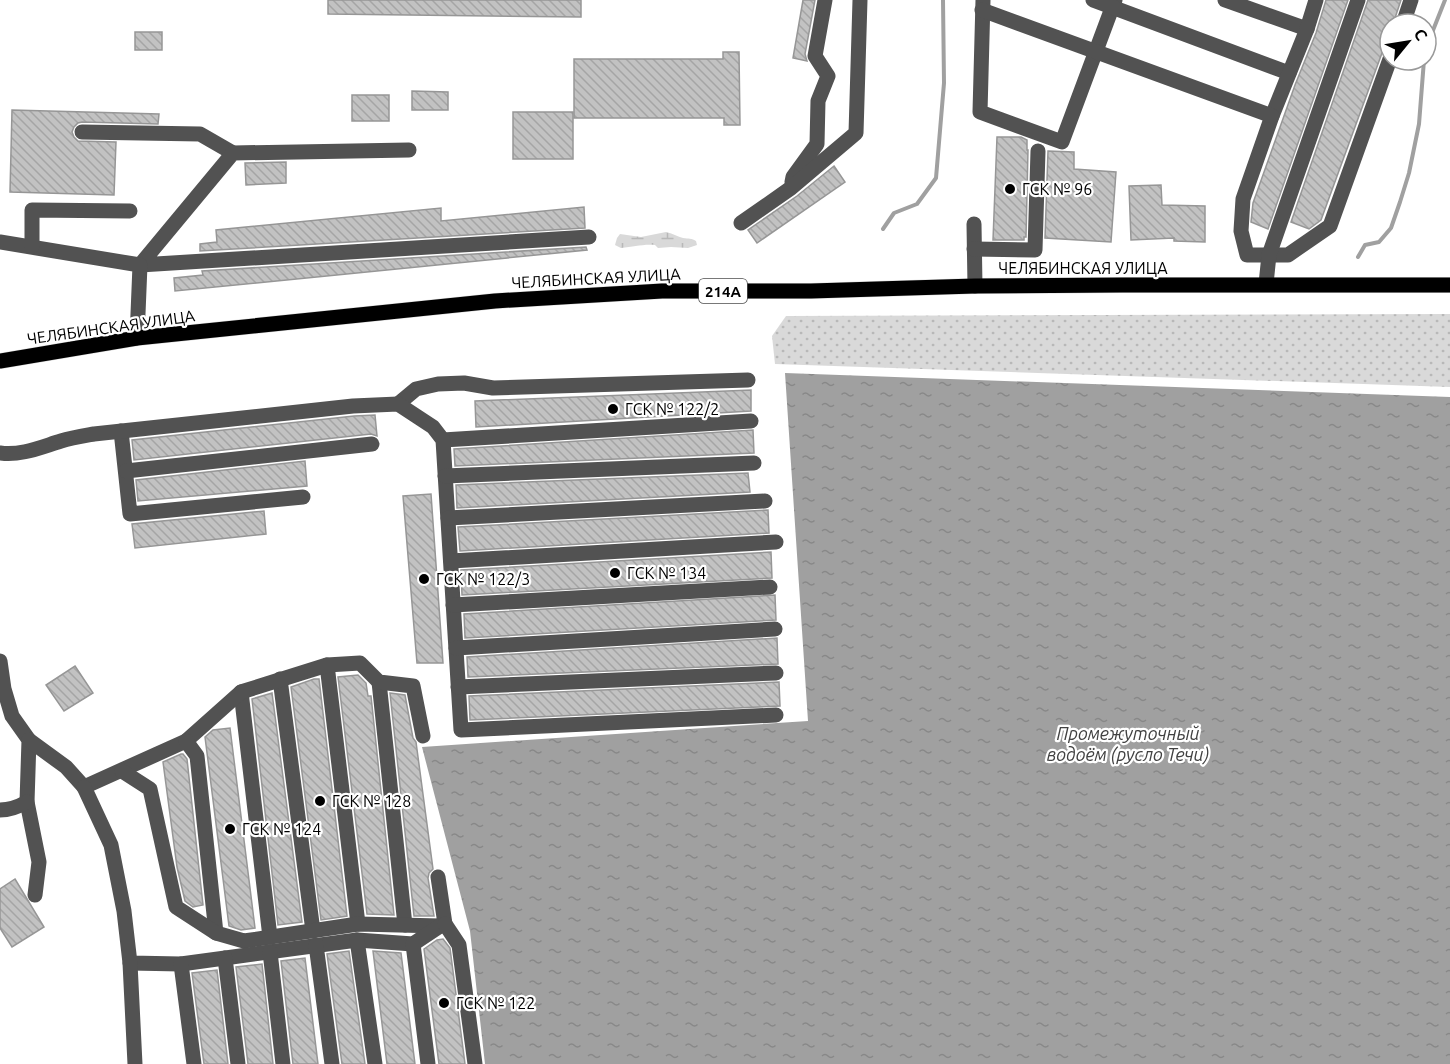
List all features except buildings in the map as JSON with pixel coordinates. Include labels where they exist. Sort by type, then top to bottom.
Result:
[{"type":"main road","name":"ЧЕЛЯБИНСКАЯ УЛИЦА","points":[[0,362],[137,338],[495,301],[662,291],[811,291],[975,286],[1450,285]]},
{"type":"lane","points":[[791,188],[794,177],[817,144],[818,101],[828,76],[815,56],[825,0]]},
{"type":"lane","points":[[741,223],[791,188],[856,133],[860,0]]},
{"type":"lane","points":[[1093,0],[1114,4],[1289,73]]},
{"type":"lane","points":[[1225,0],[1307,29]]},
{"type":"lane","points":[[1316,0],[1243,199],[1241,231],[1247,255],[1288,255],[1330,226],[1385,72]]},
{"type":"lane","points":[[1266,284],[1269,255],[1358,0]]},
{"type":"lane","points":[[1114,4],[1096,51],[1062,142],[981,112],[983,5],[1096,51],[1272,116]]},
{"type":"lane","points":[[82,132],[200,134],[233,153],[409,150]]},
{"type":"lane","points":[[974,249],[1035,250],[1038,151]]},
{"type":"lane","points":[[137,338],[140,265],[233,153]]},
{"type":"lane","points":[[32,246],[32,210],[130,211]]},
{"type":"lane","points":[[974,224],[975,286]]},
{"type":"lane","points":[[2,245],[32,246],[140,265],[589,237]]},
{"type":"lane","points":[[398,404],[416,389],[447,384],[464,383],[493,388],[748,380]]},
{"type":"lane","points":[[0,453],[10,455],[94,434],[353,406],[398,404],[433,427],[443,440],[461,730],[776,715]]},
{"type":"lane","points":[[443,440],[751,421]]},
{"type":"lane","points":[[121,431],[130,514],[303,497]]},
{"type":"lane","points":[[126,471],[372,444]]},
{"type":"lane","points":[[445,476],[754,463]]},
{"type":"lane","points":[[448,518],[765,501]]},
{"type":"lane","points":[[451,561],[776,542]]},
{"type":"lane","points":[[453,605],[770,587]]},
{"type":"lane","points":[[456,648],[775,629]]},
{"type":"lane","points":[[0,661],[4,689],[12,716],[29,740],[66,767],[84,787],[111,845],[124,911],[130,963],[135,1064]]},
{"type":"lane","points":[[84,787],[186,741],[241,692],[327,665],[360,663],[379,682],[413,686],[423,736]]},
{"type":"lane","points":[[327,665],[358,924]]},
{"type":"lane","points":[[458,687],[776,673]]},
{"type":"lane","points":[[280,679],[332,1064]]},
{"type":"lane","points":[[379,682],[405,925]]},
{"type":"lane","points":[[241,692],[284,1064]]},
{"type":"lane","points":[[29,740],[27,802],[39,862],[34,895]]},
{"type":"lane","points":[[186,741],[197,756],[216,933]]},
{"type":"lane","points":[[122,771],[150,789],[176,907],[216,933],[244,941],[270,944]]},
{"type":"lane","points":[[0,810],[20,807],[27,802]]},
{"type":"lane","points":[[438,877],[442,925],[459,945],[475,1064]]},
{"type":"lane","points":[[315,938],[358,924],[442,925]]},
{"type":"lane","points":[[130,963],[181,964],[225,958],[270,944],[315,938],[412,944],[442,925]]},
{"type":"lane","points":[[357,940],[375,1064]]},
{"type":"lane","points":[[412,944],[428,1064]]},
{"type":"lane","points":[[225,958],[238,1064]]},
{"type":"lane","points":[[181,964],[194,1064]]},
{"type":"green space","points":[[666,232],[694,240],[697,245],[688,248],[658,248],[655,245],[642,245],[621,248],[615,245],[620,234],[641,237]]},
{"type":"green space","points":[[1450,314],[1450,387],[775,364],[772,336],[786,316]]},
{"type":"water","name":"Промежуточный водоём (русло Течи)","points":[[785,373],[1450,397],[1450,1064],[485,1064],[470,931],[422,747],[808,721]]},
{"type":"waterway","points":[[883,229],[894,213],[917,204],[936,178],[944,83],[943,0]]},
{"type":"waterway","points":[[1438,18],[1445,0]]},
{"type":"waterway","points":[[1358,257],[1365,245],[1379,242],[1391,228],[1409,173],[1419,124],[1423,72]]},
{"type":"place","name":"ГСК № 96","points":[[1010,189]]},
{"type":"place","name":"ГСК № 122/2","points":[[613,409]]},
{"type":"place","name":"ГСК № 134","points":[[615,573]]},
{"type":"place","name":"ГСК № 122/3","points":[[424,579]]},
{"type":"place","name":"ГСК № 128","points":[[320,801]]},
{"type":"place","name":"ГСК № 124","points":[[230,829]]},
{"type":"place","name":"ГСК № 122","points":[[444,1003]]}]
